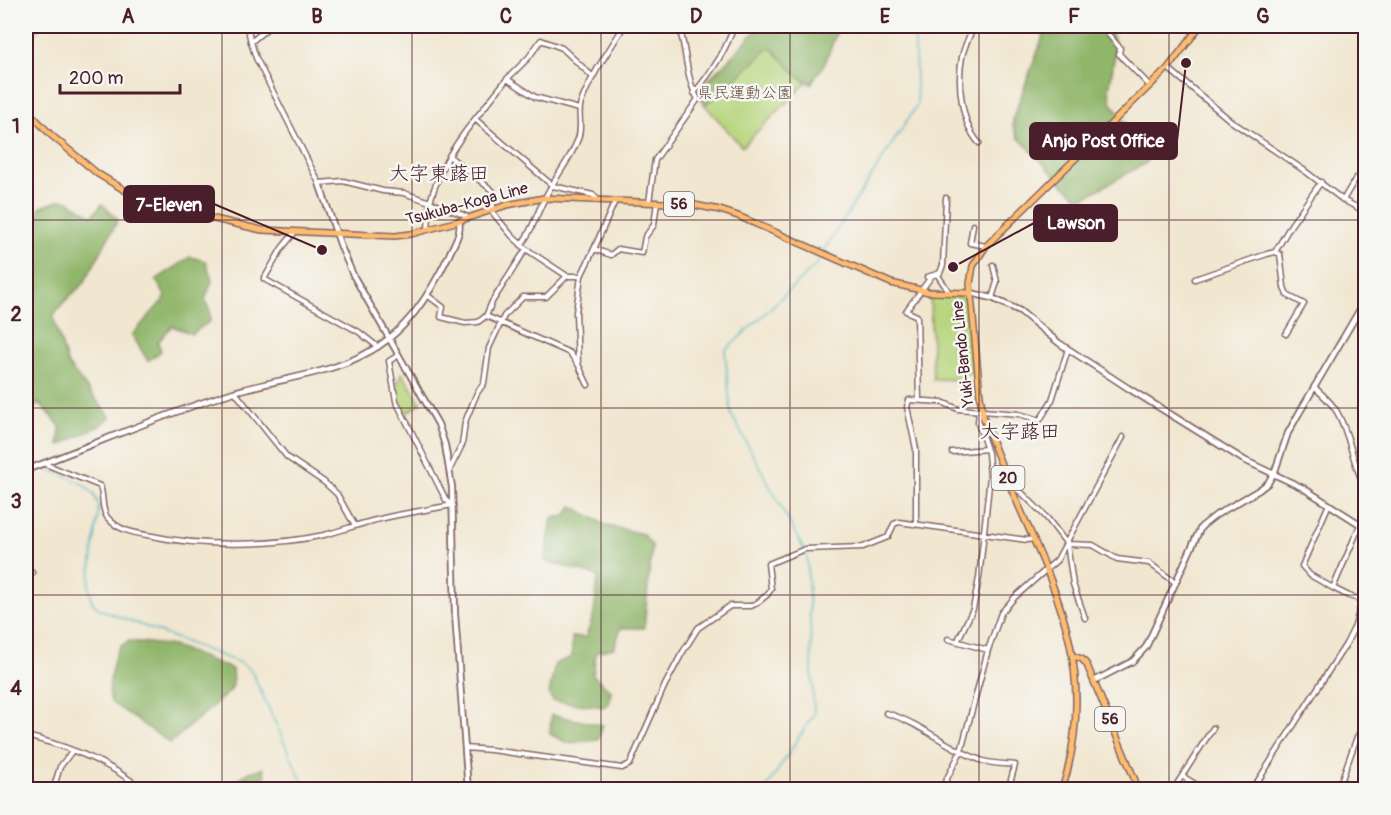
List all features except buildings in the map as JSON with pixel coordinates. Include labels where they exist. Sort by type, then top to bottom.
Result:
[{"type":"main road","name":"Yuki-Bando Line","points":[[1062,789],[1071,756],[1076,716],[1073,656],[1064,615],[1048,570],[980,410],[971,293],[972,269],[986,246],[1168,68],[1200,26]]},
{"type":"main road","name":"Tsukuba-Koga Line","points":[[26,109],[51,135],[98,174],[136,197],[167,208],[236,225],[262,230],[395,236],[428,231],[492,209],[544,198],[700,205],[738,216],[873,276],[906,288],[920,291],[971,293]]},
{"type":"main road","name":"56","points":[[1073,656],[1085,662],[1139,789]]},
{"type":"street","points":[[247,26],[256,58],[320,183],[336,234],[353,274],[438,424],[450,469],[453,505],[454,593],[468,789]]},
{"type":"street","points":[[251,42],[270,26]]},
{"type":"street","points":[[521,245],[544,198],[570,159],[581,126],[579,109],[593,77],[624,26]]},
{"type":"street","points":[[649,202],[655,160],[698,99],[694,93],[679,26]]},
{"type":"street","points":[[694,93],[714,67],[728,43],[734,26]]},
{"type":"street","points":[[975,26],[962,55],[960,72],[966,123],[980,143]]},
{"type":"street","points":[[1101,26],[1120,48],[1119,54],[1149,85]]},
{"type":"street","points":[[428,231],[430,202],[438,176],[449,156],[507,79],[542,40],[562,48],[593,77]]},
{"type":"street","points":[[1168,68],[1231,121],[1321,182],[1343,200],[1365,212]]},
{"type":"street","points":[[507,79],[535,97],[579,109]]},
{"type":"street","points":[[475,119],[553,186],[593,195],[597,199]]},
{"type":"street","points":[[449,156],[493,191],[493,213],[521,245],[567,276],[581,276]]},
{"type":"street","points":[[1343,200],[1356,178],[1365,182]]},
{"type":"street","points":[[320,183],[343,181],[404,194],[467,218]]},
{"type":"street","points":[[1195,279],[1275,252],[1321,182]]},
{"type":"street","points":[[919,400],[918,318],[906,311],[929,277],[937,274],[943,265],[946,198]]},
{"type":"street","points":[[578,364],[576,312],[581,276],[616,200]]},
{"type":"street","points":[[594,249],[611,255],[618,249],[642,253],[645,237],[654,225],[657,202]]},
{"type":"street","points":[[26,470],[235,392],[338,366],[378,347],[410,319],[427,295],[454,243],[460,229],[459,221]]},
{"type":"street","points":[[973,225],[970,243],[986,246]]},
{"type":"street","points":[[295,232],[282,248],[264,279],[359,332],[378,347]]},
{"type":"street","points":[[427,295],[444,307],[441,317],[445,320],[478,322],[486,316],[492,302],[526,249]]},
{"type":"street","points":[[1275,252],[1280,254],[1287,295],[1304,304],[1286,334]]},
{"type":"street","points":[[992,298],[997,282],[993,265]]},
{"type":"street","points":[[937,274],[950,293]]},
{"type":"street","points":[[450,469],[462,446],[465,422],[477,393],[484,383],[489,348],[500,322],[523,297],[546,297],[567,276]]},
{"type":"street","points":[[971,293],[992,298],[1020,311],[1068,349],[1244,460],[1303,488],[1363,526],[1333,588]]},
{"type":"street","points":[[1094,681],[1133,662],[1141,655],[1201,527],[1259,490],[1273,474],[1288,433],[1365,299]]},
{"type":"street","points":[[486,316],[570,353],[588,386]]},
{"type":"street","points":[[916,523],[916,448],[907,407],[909,400],[942,402],[958,409],[1019,414],[1040,420],[1052,400],[1068,349]]},
{"type":"street","points":[[399,355],[389,361],[396,401],[446,500],[453,505]]},
{"type":"street","points":[[1314,387],[1336,411],[1347,433],[1355,464],[1365,489]]},
{"type":"street","points":[[235,392],[287,457],[324,482],[337,494],[355,526]]},
{"type":"street","points":[[958,640],[973,609],[979,578],[990,482],[986,449],[978,423],[980,410]]},
{"type":"street","points":[[940,789],[961,751],[988,650],[1001,613],[1014,597],[1057,560],[1123,437]]},
{"type":"street","points":[[952,452],[986,449]]},
{"type":"street","points":[[26,463],[33,468]]},
{"type":"street","points":[[45,464],[55,470],[100,486],[104,495],[106,515],[116,526],[124,530],[173,541],[282,542],[324,535],[374,520],[453,505]]},
{"type":"street","points":[[990,482],[1012,486],[1035,504],[1067,544],[1073,584],[1085,618]]},
{"type":"street","points":[[1252,789],[1346,644],[1364,600],[1333,588],[1310,575],[1302,566],[1329,504]]},
{"type":"street","points":[[465,748],[622,768],[630,764],[665,685],[698,628],[730,606],[751,606],[762,600],[771,589],[768,564],[805,549],[863,547],[888,537],[894,524],[916,523],[1027,540],[1034,539]]},
{"type":"street","points":[[1067,544],[1093,545],[1118,559],[1149,563],[1176,583]]},
{"type":"street","points":[[26,569],[32,573]]},
{"type":"street","points":[[948,639],[988,650]]},
{"type":"street","points":[[886,713],[923,729],[983,761],[1015,765],[1007,789]]},
{"type":"street","points":[[1338,789],[1365,722]]},
{"type":"street","points":[[1173,789],[1213,728]]},
{"type":"street","points":[[26,736],[72,751],[113,769],[143,789]]},
{"type":"street","points":[[53,789],[60,767],[72,751]]},
{"type":"street","points":[[1182,776],[1205,789]]},
{"type":"street","points":[[1340,781],[1365,785]]},
{"type":"street","points":[[1010,783],[1020,789]]},
{"type":"green space","points":[[760,26],[839,26],[825,63],[811,84],[798,76],[773,50],[768,49],[706,104],[698,93]]},
{"type":"green space","points":[[1047,26],[1110,26],[1116,48],[1109,89],[1111,102],[1126,124],[1152,151],[1146,163],[1085,197],[1077,196],[1065,186],[1018,137],[1013,126],[1013,118]]},
{"type":"green space","name":"県民運動公園","points":[[757,33],[806,83],[742,147],[696,95],[708,79]]},
{"type":"green space","points":[[61,200],[69,201],[92,216],[102,204],[118,220],[84,283],[63,303],[53,317],[68,365],[110,417],[99,426],[59,446],[60,426],[39,403],[28,413],[26,411],[26,230],[41,207]]},
{"type":"green space","points":[[190,257],[206,261],[212,281],[205,300],[210,311],[210,321],[192,334],[172,326],[158,342],[161,351],[148,361],[132,335],[166,297],[156,280]]},
{"type":"green space","points":[[930,293],[967,298],[974,373],[962,373],[961,380],[933,379]]},
{"type":"green space","points":[[402,373],[421,403],[407,413],[402,409],[395,392]]},
{"type":"green space","points":[[572,506],[607,526],[643,534],[652,546],[644,628],[621,628],[614,648],[596,652],[593,675],[611,691],[609,703],[603,707],[553,701],[549,694],[555,664],[572,657],[572,637],[586,637],[594,614],[598,576],[545,561],[552,518],[566,516]]},
{"type":"green space","points":[[130,641],[174,646],[232,669],[233,685],[230,691],[170,743],[112,703],[110,698],[110,677],[116,655],[123,644]]},
{"type":"green space","points":[[551,715],[603,725],[598,740],[567,743],[550,734]]},
{"type":"green space","points":[[263,768],[265,776],[255,785],[258,789],[230,789],[244,775]]},
{"type":"waterway","points":[[26,43],[41,26]]},
{"type":"waterway","points":[[824,250],[917,105],[914,26]]},
{"type":"waterway","points":[[765,790],[814,714],[807,555],[731,414],[725,351],[816,265],[820,257]]},
{"type":"waterway","points":[[26,460],[32,464]]},
{"type":"waterway","points":[[43,468],[77,481],[91,491],[96,498],[99,507],[89,585],[92,602],[99,609],[243,664],[252,672],[306,790]]},
{"type":"place","name":"Anjo Post Office","points":[[1186,63]]},
{"type":"place","name":"7-Eleven","points":[[322,250]]},
{"type":"place","name":"Lawson","points":[[953,267]]},
{"type":"district","name":"大字東蕗田","points":[[439,173]]},
{"type":"district","name":"大字蕗田","points":[[1020,431]]}]
